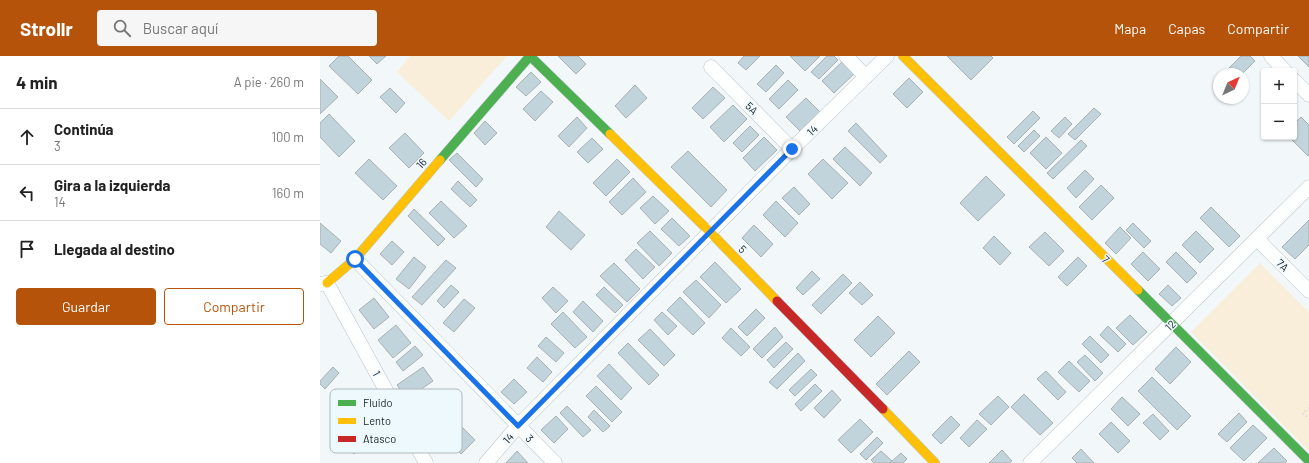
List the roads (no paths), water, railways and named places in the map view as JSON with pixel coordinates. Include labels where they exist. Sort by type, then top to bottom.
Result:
[{"type":"street","name":"5","points":[[530,56],[710,232],[935,463]]},
{"type":"street","name":"16","points":[[324,284],[355,259],[530,56]]},
{"type":"street","points":[[846,56],[866,77]]},
{"type":"street","name":"14","points":[[486,463],[518,426],[792,149],[887,56]]},
{"type":"street","name":"7","points":[[903,56],[1309,461]]},
{"type":"street","points":[[1271,56],[1282,68]]},
{"type":"street","name":"5A","points":[[711,67],[792,149]]},
{"type":"street","points":[[1297,83],[1309,95]]},
{"type":"street","name":"12","points":[[1030,463],[1309,187]]},
{"type":"street","name":"7A","points":[[1256,239],[1309,291]]},
{"type":"street","name":"3","points":[[355,259],[555,463]]},
{"type":"street","name":"1","points":[[324,284],[384,389]]},
{"type":"street","name":"1","points":[[420,453],[426,463]]}]
